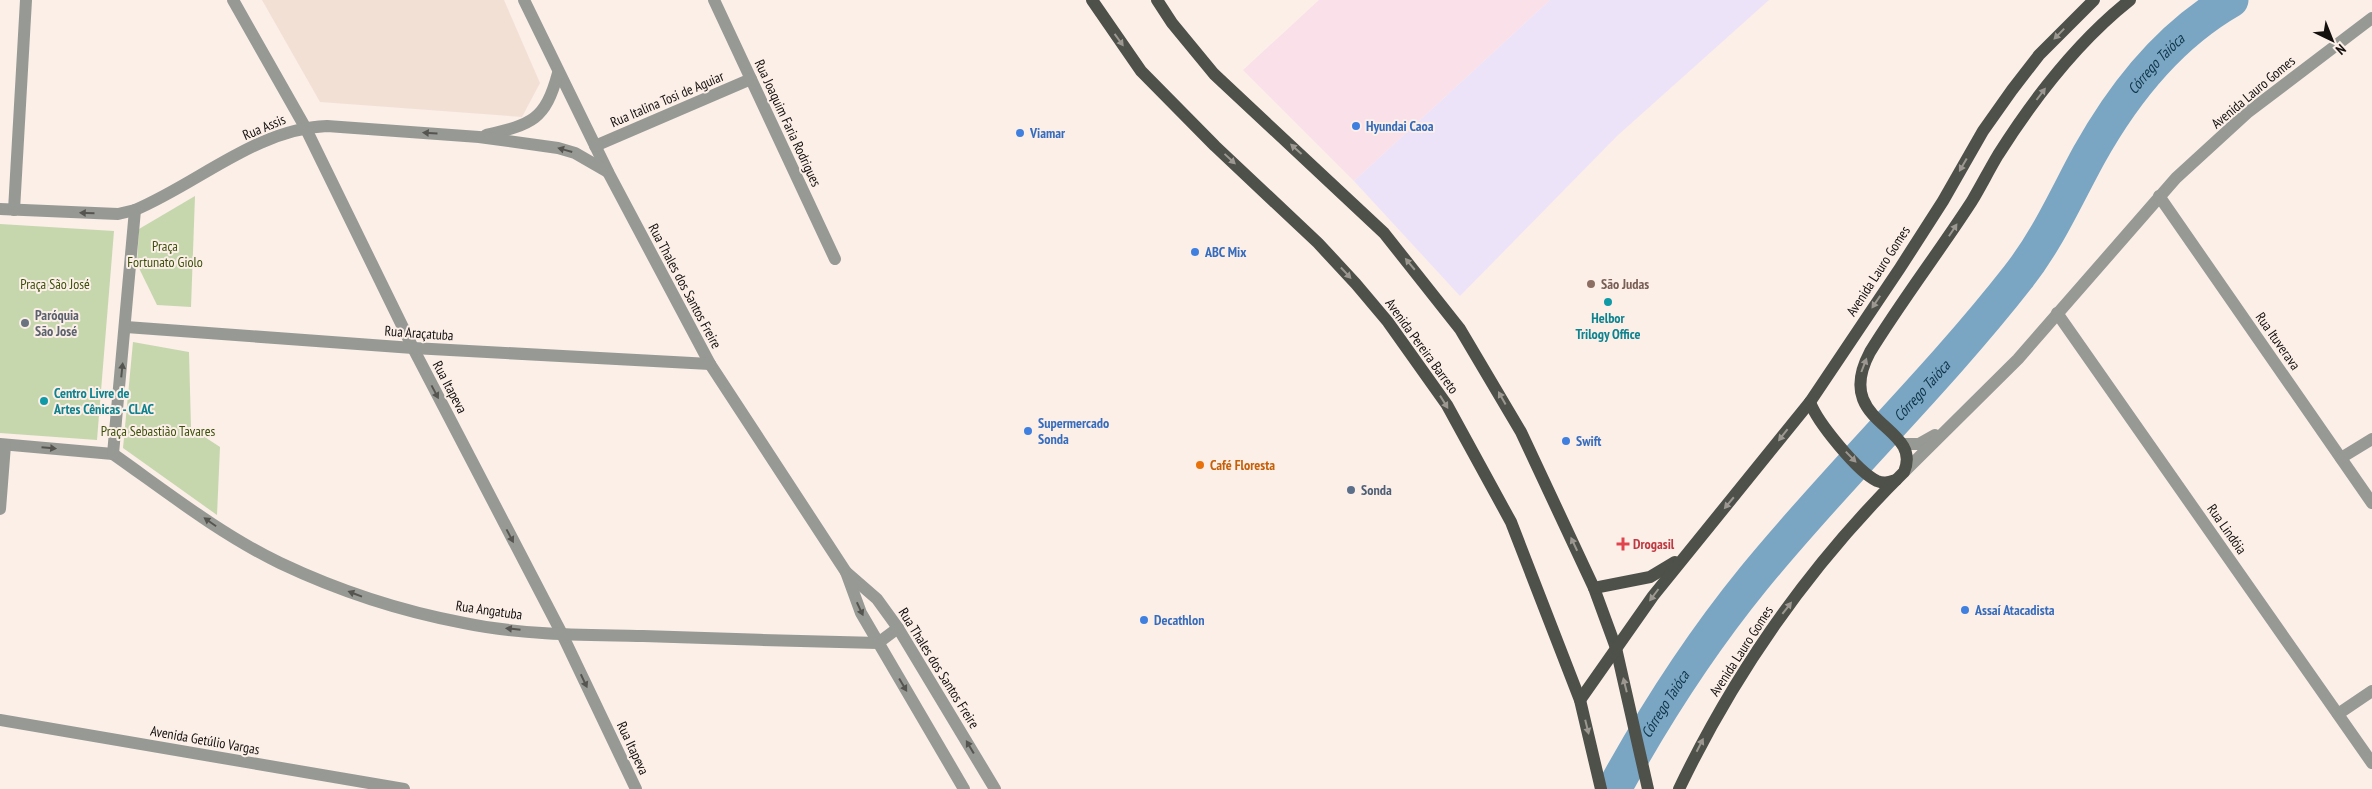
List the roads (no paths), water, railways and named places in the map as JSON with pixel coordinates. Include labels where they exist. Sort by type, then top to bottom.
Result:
[{"type":"main road","name":"Avenida Pereira Barreto","points":[[1092,0],[1142,71],[1350,277],[1388,322],[1424,370],[1446,405],[1511,522],[1580,700],[1600,789]]},
{"type":"main road","points":[[1157,0],[1172,23],[1214,74],[1384,233],[1460,329],[1521,432],[1594,588],[1616,648],[1648,789]]},
{"type":"main road","name":"Avenida Lauro Gomes","points":[[1580,700],[1684,556],[1810,402],[1900,268],[1983,131],[2012,90],[2039,55],[2094,0]]},
{"type":"main road","points":[[1810,402],[1816,418],[1864,470],[1880,482],[1900,476],[1908,460],[1899,441],[1862,400],[1859,383],[1862,368],[1877,340],[1973,199],[1997,156],[2024,117],[2046,87],[2088,39],[2130,0]]},
{"type":"main road","name":"Avenida Lauro Gomes","points":[[1679,789],[1705,735],[1765,636],[1823,561],[1900,476]]},
{"type":"main road","name":"Avenida Lauro Gomes","points":[[1594,588],[1650,577],[1684,556]]},
{"type":"street","points":[[14,210],[26,0]]},
{"type":"street","name":"Rua Itapeva","points":[[233,0],[305,127],[413,348],[562,634],[636,789]]},
{"type":"street","name":"Rua Thales dos Santos Freire","points":[[524,0],[608,172],[710,364],[846,572],[861,613],[964,789]]},
{"type":"street","name":"Rua Joaquim Faria Rodrigues","points":[[714,0],[835,259]]},
{"type":"street","name":"Avenida Lauro Gomes","points":[[1900,476],[2018,359],[2159,196],[2247,114],[2372,18]]},
{"type":"street","name":"Rua Assis","points":[[479,137],[517,127],[537,116],[550,99],[558,73]]},
{"type":"street","name":"Rua Italina Tosi de Aguiar","points":[[595,146],[750,79]]},
{"type":"street","name":"Rua Assis","points":[[135,210],[256,145],[287,131],[305,127],[327,126],[479,137],[558,148],[575,153],[608,172]]},
{"type":"street","name":"Rua Ituverava","points":[[2159,196],[2372,503]]},
{"type":"street","points":[[0,209],[118,214],[135,210],[126,327],[113,454],[3,444],[0,509]]},
{"type":"street","name":"Rua Lindóia","points":[[2057,314],[2372,763]]},
{"type":"street","name":"Rua Araçatuba","points":[[126,327],[413,348],[710,364]]},
{"type":"street","name":"Avenida Lauro Gomes","points":[[1899,441],[1911,446],[1922,443],[1958,419]]},
{"type":"street","points":[[2341,458],[2372,439]]},
{"type":"street","name":"Rua Angatuba","points":[[113,454],[247,546],[280,563],[335,586],[379,603],[422,614],[467,624],[562,634],[878,643]]},
{"type":"street","name":"Rua Thales dos Santos Freire","points":[[846,572],[877,599],[898,628],[995,789]]},
{"type":"street","points":[[878,643],[898,628]]},
{"type":"street","points":[[2338,714],[2372,691]]},
{"type":"street","name":"Avenida Getúlio Vargas","points":[[0,720],[404,789]]},
{"type":"waterway","name":"Córrego Taióca","points":[[1614,789],[1645,734],[1679,680],[1734,603],[1819,502],[1987,316],[2029,263],[2048,233],[2102,132],[2133,88],[2168,48],[2188,30],[2231,0]]},
{"type":"place","name":"Hyundai Caoa","points":[[1356,126]]},
{"type":"place","name":"Viamar","points":[[1020,133]]},
{"type":"place","name":"ABC Mix","points":[[1195,252]]},
{"type":"place","name":"São Judas","points":[[1591,284]]},
{"type":"place","name":"Helbor Trilogy Office","points":[[1608,302]]},
{"type":"place","name":"Paróquia São José","points":[[25,323]]},
{"type":"place","name":"Centro Livre de Artes Cênicas - CLAC","points":[[44,401]]},
{"type":"place","name":"Supermercado Sonda","points":[[1028,431]]},
{"type":"place","name":"Swift","points":[[1566,441]]},
{"type":"place","name":"Café Floresta","points":[[1200,465]]},
{"type":"place","name":"Sonda","points":[[1351,490]]},
{"type":"place","name":"Drogasil","points":[[1623,544]]},
{"type":"place","name":"Assaí Atacadista","points":[[1965,610]]},
{"type":"place","name":"Decathlon","points":[[1144,620]]},
{"type":"park label","name":"Praça Fortunato Giolo","points":[[165,254]]},
{"type":"park label","name":"Praça São José","points":[[55,284]]},
{"type":"park label","name":"Praça Sebastião Tavares","points":[[158,431]]}]
